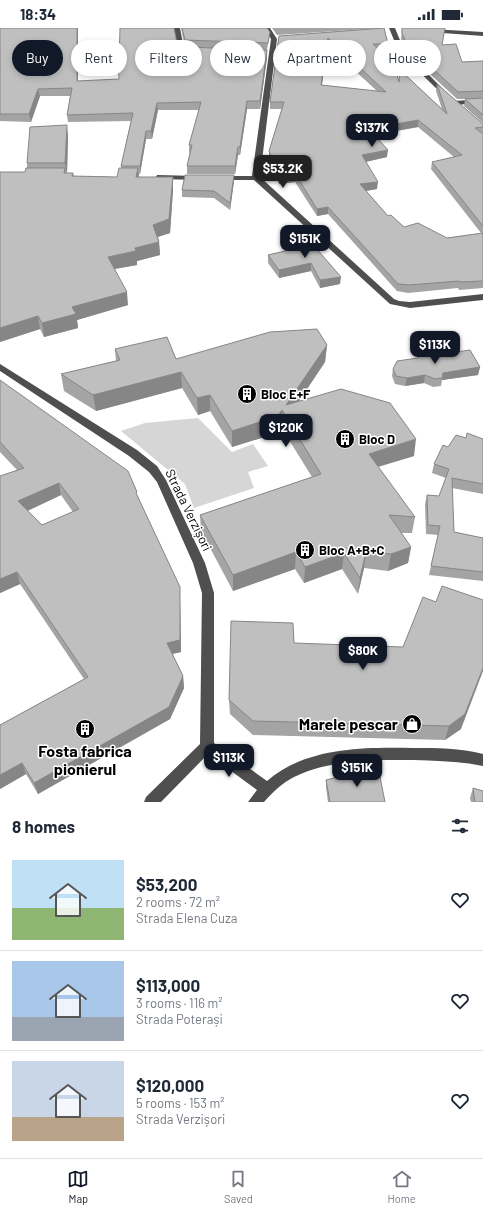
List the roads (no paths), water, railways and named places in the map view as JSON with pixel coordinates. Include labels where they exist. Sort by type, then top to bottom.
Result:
[{"type":"street","points":[[178,28],[180,40]]},
{"type":"street","points":[[256,178],[268,54],[276,39],[267,28]]},
{"type":"street","points":[[385,32],[396,29],[401,51],[459,108]]},
{"type":"street","points":[[424,30],[483,34]]},
{"type":"street","points":[[454,103],[483,101]]},
{"type":"street","points":[[152,177],[256,178],[394,303],[410,305],[483,297]]},
{"type":"street","name":"Strada Verzișori","points":[[0,367],[133,453],[153,469],[161,480],[199,562],[208,593],[207,746]]},
{"type":"street","points":[[151,802],[207,746],[267,789]]},
{"type":"street","points":[[255,802],[267,789],[288,773],[316,761],[347,756],[382,753],[440,754],[468,756],[483,760]]},
{"type":"place","name":"Bloc E+F","points":[[247,394]]},
{"type":"place","name":"Bloc D","points":[[345,439]]},
{"type":"place","name":"Bloc A+B+C","points":[[305,550]]},
{"type":"place","name":"Marele pescar","points":[[412,724]]},
{"type":"place","name":"Fosta fabrica pionierul","points":[[85,729]]}]
